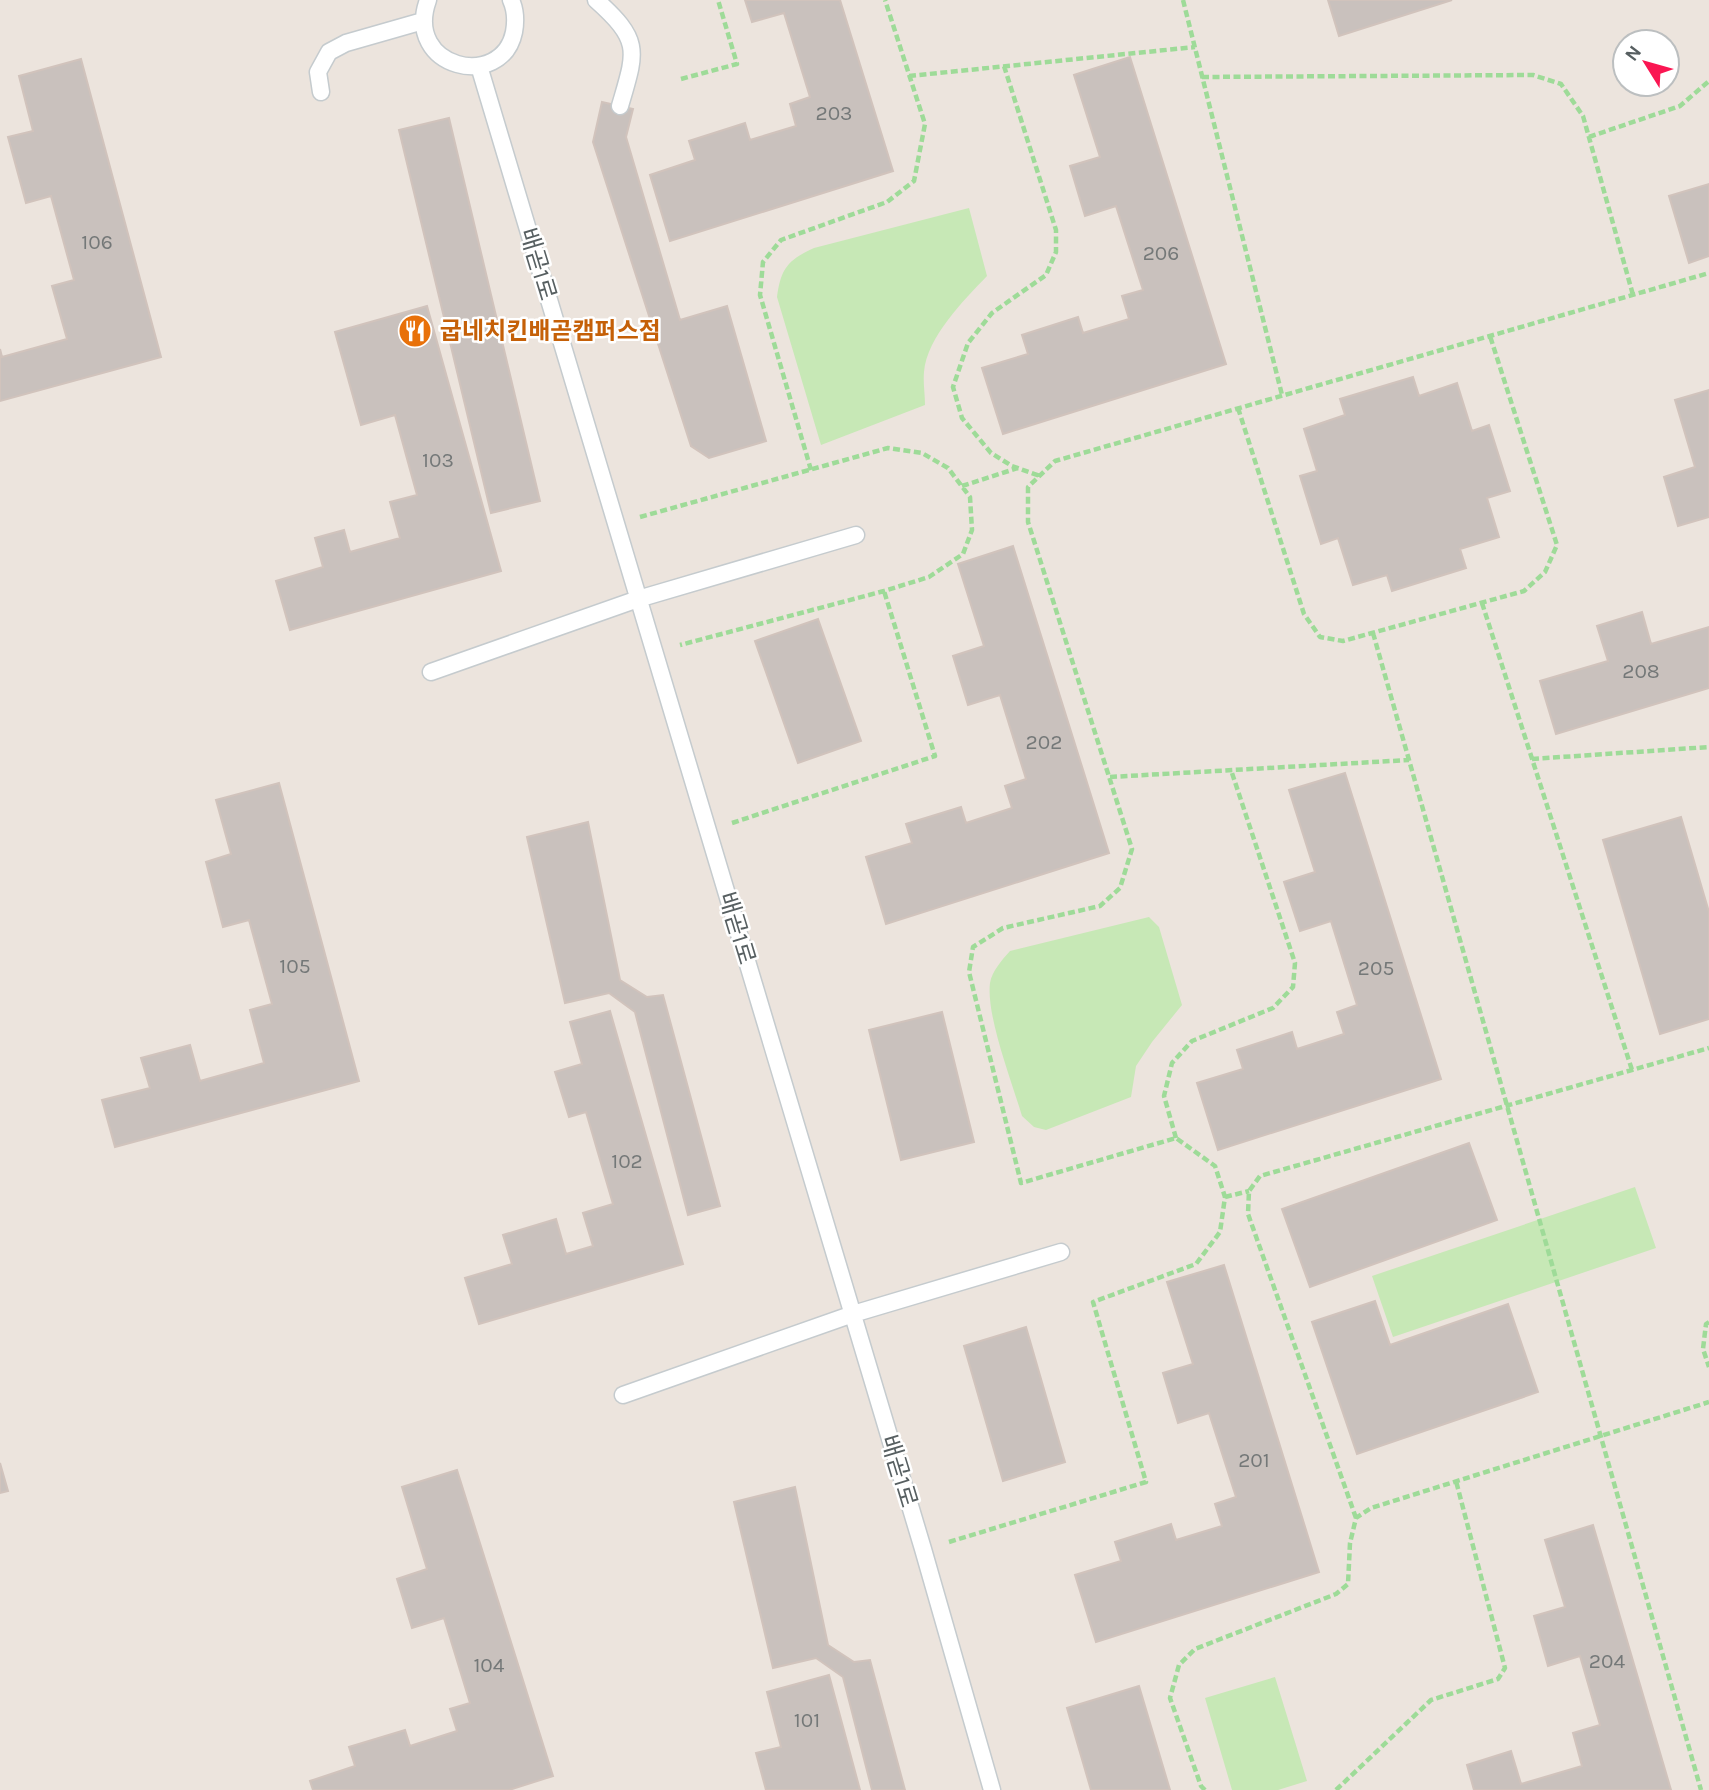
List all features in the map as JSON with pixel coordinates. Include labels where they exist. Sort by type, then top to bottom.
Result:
[{"type":"lane","points":[[428,0],[423,22],[427,41],[436,54],[463,67],[479,66],[504,51],[513,38],[518,2]]},
{"type":"lane","points":[[596,0],[614,16],[630,38],[633,63],[620,106]]},
{"type":"lane","points":[[321,92],[318,72],[329,52],[346,43],[423,22]]},
{"type":"lane","name":"배곧1로","points":[[479,66],[923,1549],[992,1790]]},
{"type":"lane","points":[[431,672],[638,599],[856,535]]},
{"type":"lane","points":[[622,1395],[853,1314],[1061,1252]]},
{"type":"path","points":[[681,79],[737,65],[718,0]]},
{"type":"path","points":[[811,470],[761,295],[763,262],[781,240],[887,202],[914,181],[925,124],[886,0]]},
{"type":"path","points":[[1183,0],[1282,395]]},
{"type":"path","points":[[909,76],[1195,47]]},
{"type":"path","points":[[1004,66],[1056,230],[1056,252],[1046,275],[992,313],[968,343],[953,387],[962,418],[991,453],[1018,468],[1040,476]]},
{"type":"path","points":[[1202,77],[1533,75],[1561,84],[1583,116],[1633,295]]},
{"type":"path","points":[[1589,137],[1680,106],[1709,81]]},
{"type":"path","points":[[1176,1138],[1021,1183],[969,972],[973,947],[1003,928],[1100,906],[1120,888],[1132,849],[1028,522],[1028,487],[1055,461],[1709,273]]},
{"type":"path","points":[[1238,408],[1304,614],[1320,637],[1343,641],[1524,591],[1545,572],[1557,545],[1490,336]]},
{"type":"path","points":[[962,486],[1018,468]]},
{"type":"path","points":[[708,831],[935,756],[884,591]]},
{"type":"path","points":[[1482,603],[1632,1070]]},
{"type":"path","points":[[1373,633],[1701,1790]]},
{"type":"path","points":[[1532,759],[1709,747]]},
{"type":"path","points":[[1110,777],[1409,761]]},
{"type":"path","points":[[923,1549],[1146,1482],[1093,1302],[1196,1264],[1220,1232],[1225,1197],[1214,1166],[1176,1138],[1164,1096],[1172,1063],[1192,1041],[1273,1008],[1293,987],[1296,963],[1231,771]]},
{"type":"path","points":[[1205,1790],[1201,1786],[1170,1698],[1179,1665],[1195,1649],[1336,1594],[1348,1584],[1350,1543],[1356,1518],[1248,1214],[1249,1191],[1260,1177],[1709,1048]]},
{"type":"path","points":[[1225,1197],[1249,1191]]},
{"type":"path","points":[[1709,1322],[1706,1324],[1703,1349],[1709,1367]]},
{"type":"path","points":[[1356,1518],[1371,1508],[1709,1402]]},
{"type":"path","points":[[1336,1790],[1431,1700],[1497,1679],[1505,1668],[1456,1481]]},
{"type":"green space","points":[[969,208],[987,276],[948,320],[932,346],[924,372],[925,405],[821,445],[777,297],[787,266],[814,248]]},
{"type":"green space","points":[[1149,917],[1159,927],[1182,1005],[1136,1066],[1131,1097],[1046,1130],[1034,1127],[1022,1116],[996,1031],[990,997],[990,983],[995,970],[1010,951]]},
{"type":"green space","points":[[1635,1187],[1656,1248],[1393,1337],[1372,1276]]},
{"type":"green space","points":[[1275,1677],[1307,1781],[1278,1790],[1232,1790],[1205,1698]]},
{"type":"building","points":[[745,0],[840,0],[893,171],[670,241],[650,175],[695,160],[689,141],[745,123],[750,140],[796,126],[790,104],[810,97],[784,13],[752,22]]},
{"type":"building","points":[[1328,0],[1452,0],[1339,36]]},
{"type":"building","points":[[1130,57],[1226,364],[1003,434],[982,368],[1028,354],[1022,335],[1078,317],[1083,333],[1129,319],[1122,296],[1143,290],[1116,206],[1085,216],[1070,166],[1100,157],[1074,75]]},
{"type":"building","points":[[81,59],[161,357],[0,401],[0,349],[2,357],[67,339],[52,286],[74,280],[51,196],[26,203],[8,137],[33,131],[19,76]]},
{"type":"building","points":[[602,102],[633,109],[626,137],[680,320],[727,306],[766,441],[709,458],[691,446],[593,142]]},
{"type":"building","points":[[449,118],[540,501],[491,513],[399,130]]},
{"type":"building","points":[[1709,184],[1709,256],[1689,263],[1669,196]]},
{"type":"building","points":[[427,306],[501,571],[290,630],[276,581],[323,567],[315,538],[344,530],[350,552],[400,538],[390,502],[417,495],[395,415],[361,425],[335,332]]},
{"type":"building","points":[[1413,377],[1419,396],[1457,383],[1472,431],[1489,425],[1510,491],[1487,498],[1499,537],[1460,549],[1466,568],[1392,591],[1387,575],[1353,585],[1338,538],[1321,544],[1300,476],[1317,471],[1304,429],[1345,415],[1340,399]]},
{"type":"building","points":[[1709,390],[1709,517],[1678,526],[1664,477],[1695,467],[1675,400]]},
{"type":"building","points":[[1013,546],[1109,853],[886,924],[866,857],[912,843],[906,824],[961,807],[966,823],[1012,808],[1005,786],[1026,779],[1000,695],[968,705],[953,656],[984,646],[958,564]]},
{"type":"building","points":[[1642,612],[1651,644],[1709,627],[1709,688],[1556,734],[1540,681],[1608,661],[1597,626]]},
{"type":"building","points":[[818,619],[861,741],[798,763],[755,641]]},
{"type":"building","points":[[1345,773],[1441,1079],[1218,1150],[1197,1083],[1243,1069],[1237,1050],[1292,1032],[1297,1049],[1344,1034],[1337,1012],[1357,1005],[1331,921],[1300,931],[1284,882],[1315,872],[1289,790]]},
{"type":"building","points":[[279,783],[359,1081],[115,1147],[102,1100],[150,1088],[141,1058],[190,1045],[200,1081],[264,1063],[250,1010],[272,1004],[249,920],[223,927],[206,862],[231,854],[216,800]]},
{"type":"building","points":[[1681,817],[1709,912],[1709,1019],[1660,1034],[1603,840]]},
{"type":"building","points":[[588,822],[620,980],[647,997],[663,995],[720,1206],[688,1215],[635,1012],[609,993],[565,1003],[527,837]]},
{"type":"building","points":[[610,1011],[683,1264],[479,1324],[465,1278],[512,1264],[503,1235],[556,1219],[566,1254],[593,1246],[583,1213],[613,1204],[586,1112],[569,1117],[555,1072],[582,1064],[570,1022]]},
{"type":"building","points":[[942,1012],[974,1142],[901,1160],[869,1030]]},
{"type":"building","points":[[1469,1143],[1497,1220],[1310,1287],[1282,1209]]},
{"type":"building","points":[[1224,1265],[1319,1572],[1096,1642],[1075,1575],[1121,1561],[1115,1542],[1171,1524],[1176,1540],[1222,1526],[1215,1504],[1236,1497],[1209,1413],[1178,1423],[1163,1373],[1193,1364],[1167,1282]]},
{"type":"building","points":[[1375,1301],[1390,1345],[1508,1304],[1538,1392],[1357,1454],[1312,1322]]},
{"type":"building","points":[[1026,1327],[1065,1462],[1003,1481],[964,1346]]},
{"type":"building","points":[[0,1463],[8,1491],[0,1493]]},
{"type":"building","points":[[457,1470],[553,1776],[509,1790],[313,1790],[310,1781],[355,1766],[349,1747],[405,1730],[410,1746],[457,1731],[450,1709],[470,1703],[444,1618],[412,1628],[397,1579],[427,1569],[402,1487]]},
{"type":"building","points":[[795,1487],[828,1645],[854,1662],[870,1660],[905,1790],[872,1790],[843,1677],[816,1658],[773,1668],[734,1502]]},
{"type":"building","points":[[1593,1525],[1671,1790],[1474,1790],[1467,1765],[1511,1751],[1521,1784],[1582,1766],[1573,1733],[1600,1725],[1580,1656],[1548,1666],[1534,1616],[1565,1607],[1545,1540]]},
{"type":"building","points":[[829,1675],[860,1790],[766,1790],[756,1753],[781,1747],[767,1692]]},
{"type":"building","points":[[1139,1686],[1170,1790],[1091,1790],[1067,1708]]},
{"type":"place","name":"굽네치킨배곧캠퍼스점","points":[[415,331]]}]
